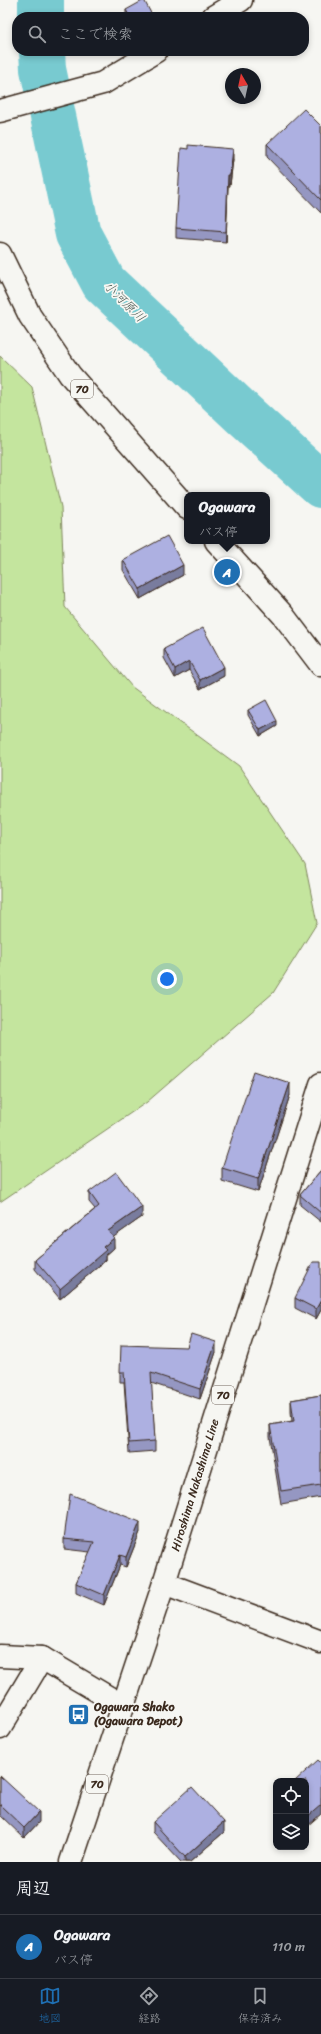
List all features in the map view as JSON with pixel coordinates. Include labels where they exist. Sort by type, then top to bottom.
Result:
[{"type":"main road","points":[[221,12],[241,0]]},
{"type":"main road","points":[[0,111],[103,83],[148,56]]},
{"type":"main road","name":"70","points":[[0,254],[30,316],[70,375],[184,505]]},
{"type":"main road","points":[[219,544],[283,615],[321,666]]},
{"type":"main road","name":"Hiroshima Nakashima Line","points":[[71,1862],[164,1583],[321,1084]]},
{"type":"main road","points":[[164,1583],[321,1642]]},
{"type":"main road","points":[[0,1656],[42,1658],[123,1706]]},
{"type":"main road","points":[[0,1728],[42,1658]]},
{"type":"green space","points":[[0,356],[32,387],[61,507],[65,607],[132,687],[239,766],[305,864],[317,923],[273,993],[147,1102],[0,1202]]},
{"type":"building","points":[[144,0],[150,12],[127,12],[126,10]]},
{"type":"building","points":[[304,109],[321,126],[321,200],[267,144]]},
{"type":"building","points":[[188,145],[233,149],[230,175],[228,175],[226,232],[176,228],[181,148],[188,149]]},
{"type":"building","points":[[167,536],[183,565],[140,589],[123,560]]},
{"type":"building","points":[[203,628],[224,667],[200,680],[189,661],[175,669],[164,649]]},
{"type":"building","points":[[266,700],[277,721],[260,730],[248,710]]},
{"type":"building","points":[[254,1071],[290,1083],[258,1179],[222,1168]]},
{"type":"building","points":[[321,1170],[321,1213],[300,1195]]},
{"type":"building","points":[[116,1172],[142,1207],[108,1231],[114,1238],[103,1247],[106,1250],[60,1289],[35,1260],[99,1206],[89,1192]]},
{"type":"building","points":[[313,1262],[321,1262],[321,1300],[316,1309],[295,1298]]},
{"type":"building","points":[[191,1334],[216,1342],[200,1389],[151,1373],[155,1441],[129,1443],[124,1372],[120,1372],[121,1345],[187,1347]]},
{"type":"building","points":[[321,1395],[321,1485],[281,1491],[270,1425],[294,1421],[291,1400]]},
{"type":"building","points":[[70,1494],[140,1522],[126,1557],[120,1555],[104,1595],[76,1583],[94,1542],[64,1539]]},
{"type":"building","points":[[318,1760],[321,1762],[321,1805],[309,1815],[309,1778],[298,1778]]},
{"type":"building","points":[[0,1776],[39,1812],[24,1828],[0,1805]]},
{"type":"building","points":[[192,1787],[224,1822],[185,1857],[153,1822]]},
{"type":"waterway","name":"小河原川","points":[[41,0],[41,12]]},
{"type":"waterway","name":"小河原川","points":[[42,56],[43,69],[78,234],[104,283],[321,485]]},
{"type":"place","name":"Ogawara","points":[[227,572]]},
{"type":"place","name":"Ogawara Shako (Ogawara Depot)","points":[[79,1714]]}]
